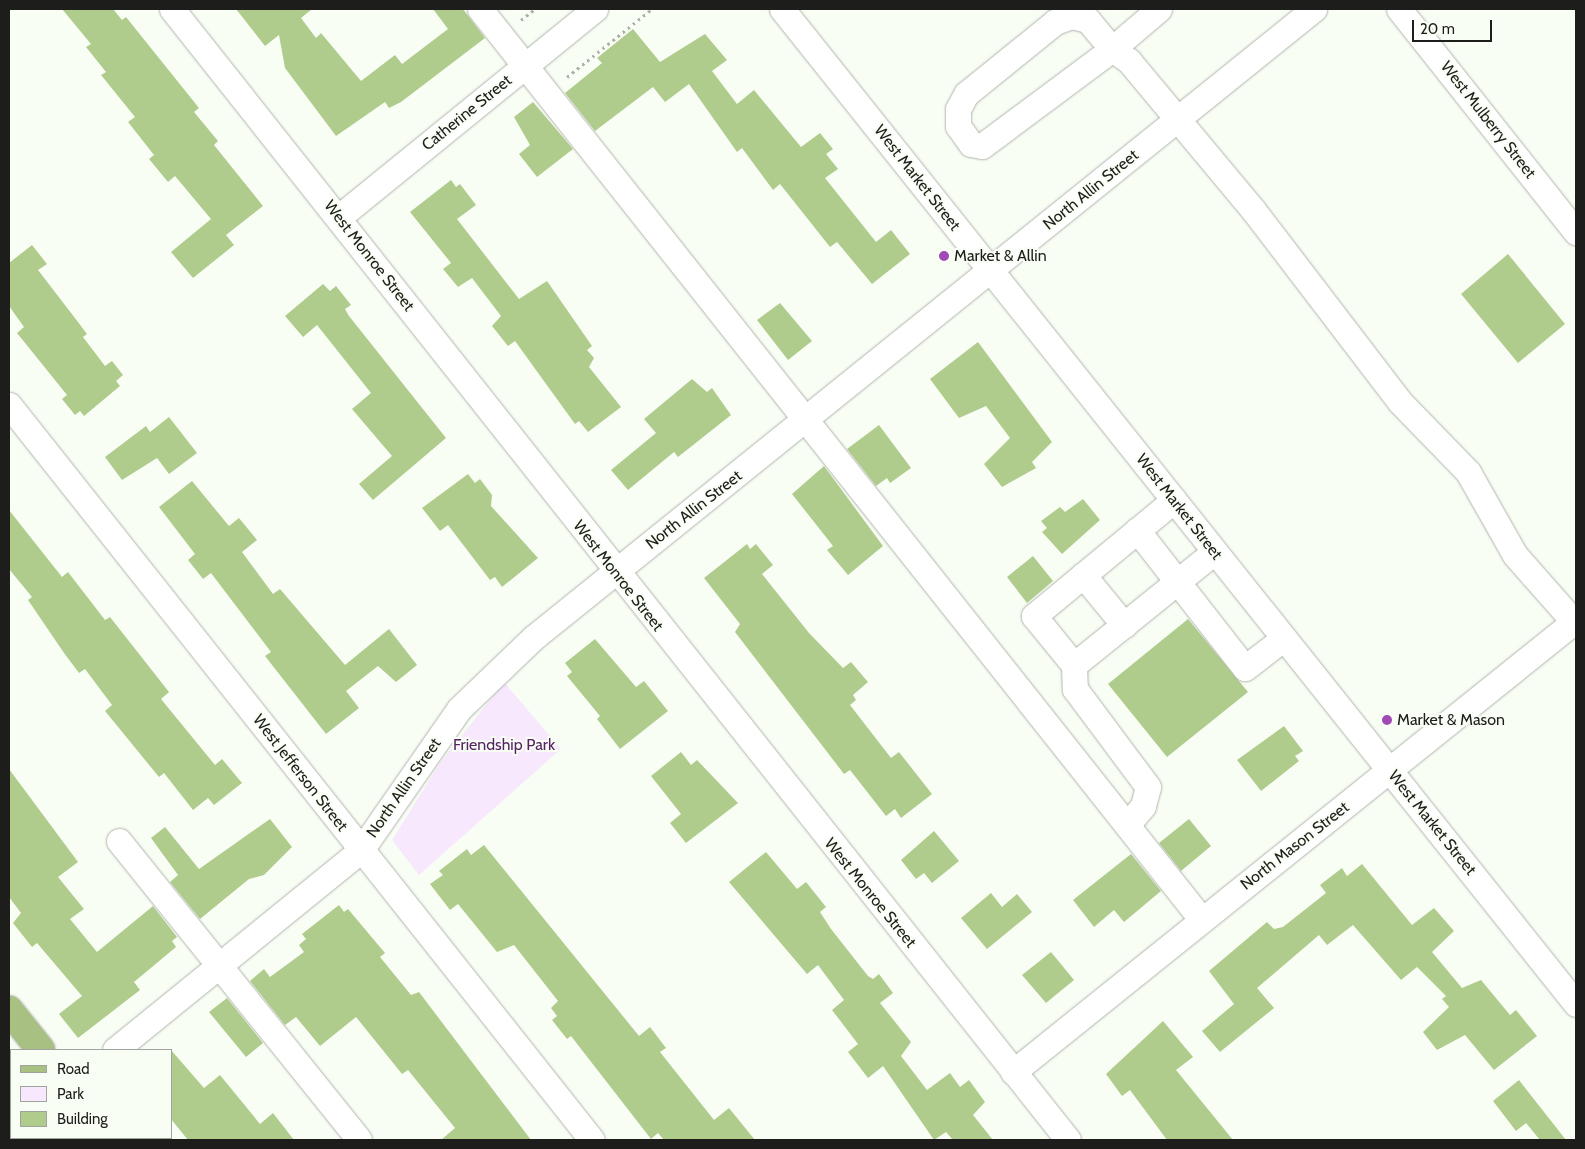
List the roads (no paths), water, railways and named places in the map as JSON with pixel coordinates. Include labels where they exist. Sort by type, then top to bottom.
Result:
[{"type":"main road","points":[[9,1010],[40,1049]]},
{"type":"street","name":"West Monroe Street","points":[[172,9],[338,217],[615,572],[1068,1140]]},
{"type":"street","points":[[480,9],[1202,920]]},
{"type":"street","name":"Catherine Street","points":[[338,217],[595,9]]},
{"type":"street","name":"West Market Street","points":[[782,9],[1576,1004]]},
{"type":"street","points":[[1159,9],[1112,49],[994,141],[982,146],[971,144],[958,126],[958,109],[966,94],[1055,22],[1072,16],[1088,20],[1112,49],[1129,61],[1180,118],[1400,402],[1468,472],[1515,555],[1575,621]]},
{"type":"street","name":"North Allin Street","points":[[116,1049],[361,850],[459,708],[485,680],[615,572],[807,420],[1314,9]]},
{"type":"street","name":"West Mulberry Street","points":[[1399,9],[1576,232]]},
{"type":"street","name":"West Jefferson Street","points":[[9,405],[592,1140]]},
{"type":"street","points":[[1128,825],[1143,806],[1148,787],[1075,689],[1074,665],[1034,616],[1174,500]]},
{"type":"street","points":[[1137,530],[1245,668],[1284,638]]},
{"type":"street","points":[[1074,665],[1214,552]]},
{"type":"street","points":[[1083,575],[1124,625]]},
{"type":"street","name":"North Mason Street","points":[[1012,1072],[1575,621]]},
{"type":"street","points":[[120,841],[359,1140]]},
{"type":"place","name":"Market & Allin","points":[[944,256]]},
{"type":"place","name":"Market & Mason","points":[[1387,720]]},
{"type":"park label","name":"Friendship Park","points":[[504,745]]}]
